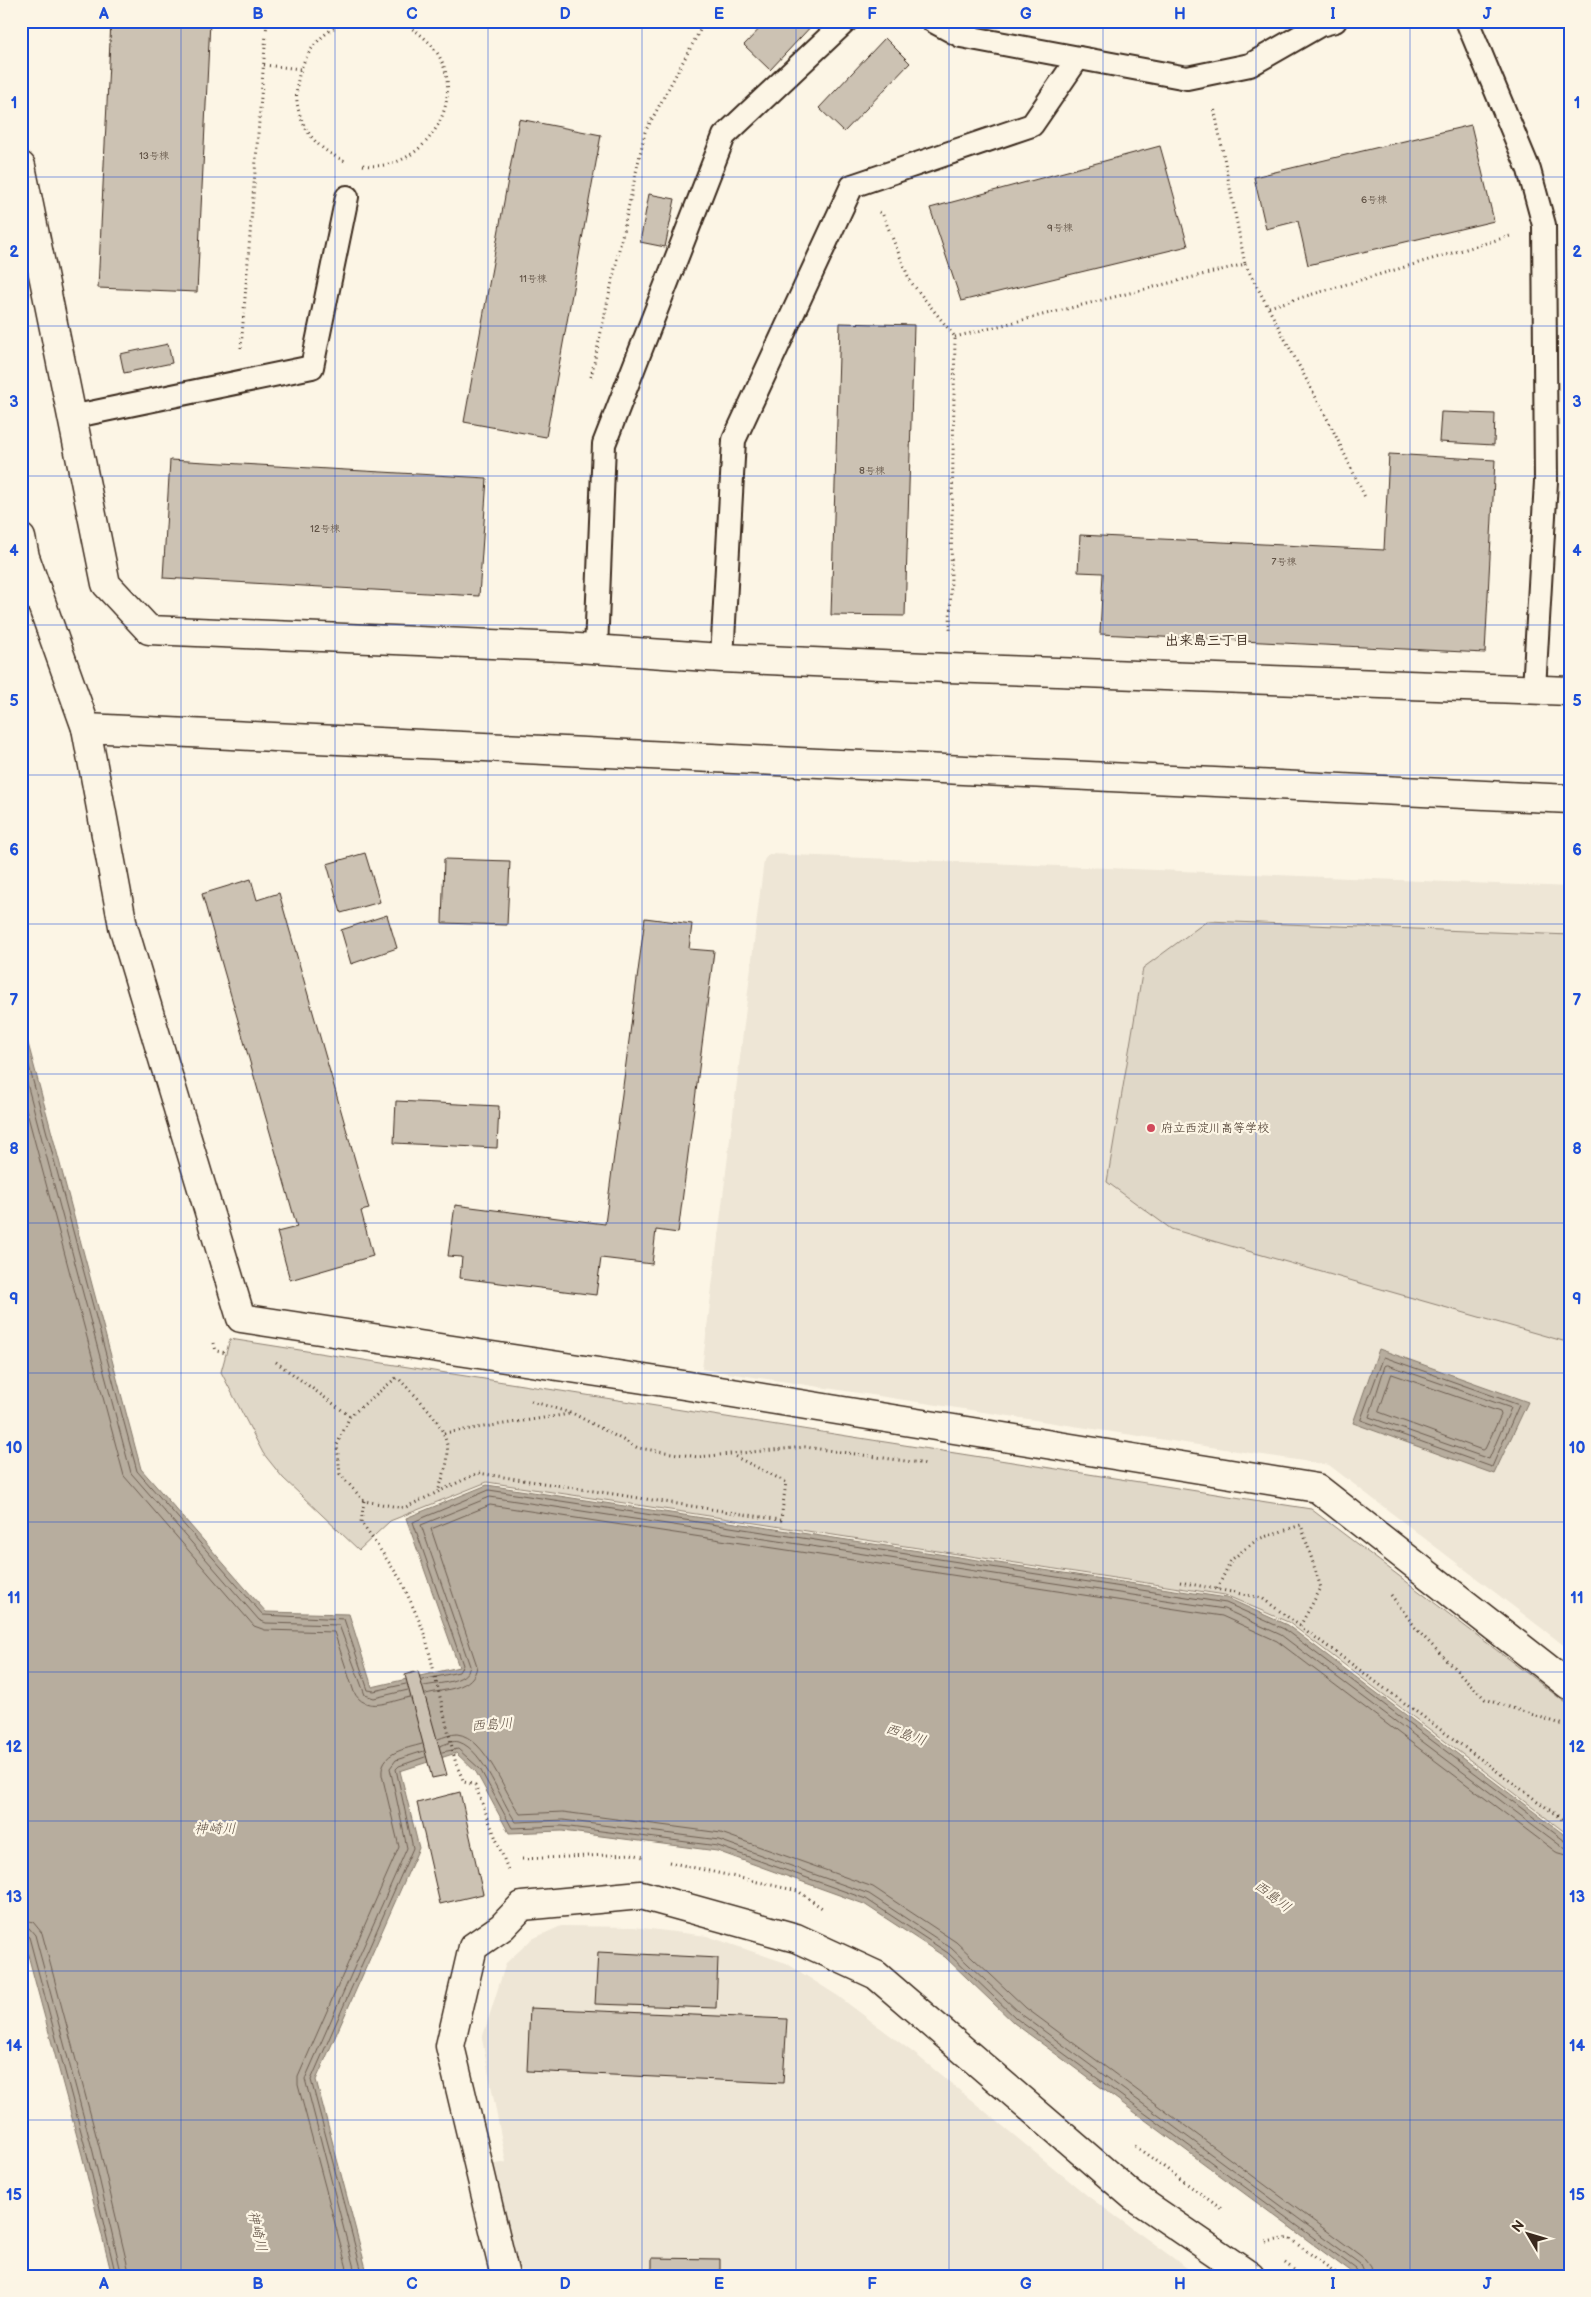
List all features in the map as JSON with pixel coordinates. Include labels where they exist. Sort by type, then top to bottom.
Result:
[{"type":"street","points":[[21,166],[70,417],[106,584],[149,630],[563,646],[596,650],[722,658],[949,668],[1570,691]]},
{"type":"street","points":[[21,538],[25,557],[86,728],[123,926],[241,1318],[687,1386],[1317,1488],[1570,1686]]},
{"type":"street","points":[[86,728],[1570,799]]},
{"type":"street","points":[[505,2276],[450,2046],[474,1947],[502,1927],[522,1906],[641,1895],[796,1938],[876,1975],[1133,2196],[1250,2276]]},
{"type":"lane","points":[[596,650],[604,444],[724,136],[846,21]]},
{"type":"lane","points":[[933,21],[961,36],[1187,78],[1250,66],[1320,25],[1335,21]]},
{"type":"lane","points":[[1467,21],[1529,170],[1544,225],[1546,481],[1534,689]]},
{"type":"lane","points":[[722,658],[734,440],[852,186],[1032,125],[1078,58]]},
{"type":"lane","points":[[70,417],[312,367],[347,197]]},
{"type":"path","points":[[238,383],[267,21]]},
{"type":"path","points":[[346,21],[333,27],[316,42],[304,60],[298,80],[297,102],[304,123],[315,141],[331,155],[351,164]]},
{"type":"path","points":[[358,165],[371,167],[391,164],[410,156],[426,144],[438,128],[445,109],[447,88],[444,68],[434,48],[418,32],[400,21]]},
{"type":"path","points":[[264,65],[301,69]]},
{"type":"path","points":[[1207,74],[1245,264],[1270,307],[1365,497]]},
{"type":"path","points":[[852,186],[883,215],[910,281],[955,337],[949,668]]},
{"type":"path","points":[[1270,307],[1544,225]]},
{"type":"path","points":[[955,337],[1245,264]]},
{"type":"path","points":[[216,1352],[235,1354]]},
{"type":"path","points":[[283,1361],[273,1360],[350,1416]]},
{"type":"path","points":[[388,1376],[406,1378]]},
{"type":"path","points":[[397,1377],[350,1416],[336,1445],[340,1474],[364,1501],[404,1508],[478,1473],[781,1520],[786,1482],[732,1454]]},
{"type":"path","points":[[397,1377],[429,1411],[444,1433],[447,1460],[438,1492]]},
{"type":"path","points":[[527,1400],[574,1414],[638,1448],[698,1457],[806,1447],[932,1465]]},
{"type":"path","points":[[444,1433],[574,1414]]},
{"type":"path","points":[[364,1501],[361,1522],[401,1580],[425,1634],[456,1764],[464,1782],[475,1785],[522,1906]]},
{"type":"path","points":[[1293,1520],[1309,1530]]},
{"type":"path","points":[[1217,1589],[1232,1560],[1258,1539],[1301,1525]]},
{"type":"path","points":[[1300,1626],[1321,1588],[1301,1525]]},
{"type":"path","points":[[1180,1582],[1262,1598],[1570,1825]]},
{"type":"path","points":[[1390,1592],[1418,1631],[1485,1699],[1570,1727]]},
{"type":"path","points":[[1266,2242],[1290,2238],[1340,2276]]},
{"type":"shaded area","name":"府立西淀川高等学校","points":[[769,854],[1570,887],[1570,1650],[1329,1465],[702,1369],[764,860]]},
{"type":"shaded area","points":[[1207,921],[1570,935],[1570,1343],[1171,1229],[1107,1182],[1143,968]]},
{"type":"shaded area","points":[[230,1339],[1311,1509],[1570,1706],[1570,1836],[1288,1622],[1225,1595],[487,1482],[390,1521],[359,1550],[283,1478],[263,1453],[221,1372]]},
{"type":"shaded area","points":[[561,1926],[634,1927],[707,1936],[786,1963],[838,1996],[919,2057],[1089,2197],[1198,2276],[519,2276],[490,2165],[506,2162],[482,2039],[506,1963],[532,1939]]},
{"type":"water","points":[[21,1017],[141,1469],[266,1612],[349,1614],[372,1687],[459,1667],[406,1518],[487,1485],[1227,1598],[1287,1625],[1570,1839],[1570,2276],[1356,2276],[1014,2023],[945,1957],[864,1904],[717,1851],[562,1831],[509,1833],[476,1772],[456,1753],[400,1771],[419,1848],[316,2080],[368,2276],[112,2276],[82,2155],[21,1929]]},
{"type":"water","points":[[1379,1349],[1528,1402],[1494,1474],[1353,1423]]},
{"type":"building","points":[[111,21],[210,21],[197,292],[98,288]]},
{"type":"building","points":[[767,21],[816,21],[770,70],[744,45]]},
{"type":"building","points":[[885,38],[910,63],[844,132],[819,108]]},
{"type":"building","points":[[519,119],[601,135],[546,437],[464,422]]},
{"type":"building","points":[[1471,125],[1494,221],[1308,265],[1298,221],[1266,229],[1254,177]]},
{"type":"building","points":[[1160,146],[1188,246],[961,301],[930,208]]},
{"type":"building","points":[[649,194],[675,199],[665,247],[640,242]]},
{"type":"building","points":[[840,323],[914,325],[905,616],[831,615]]},
{"type":"building","points":[[168,344],[172,363],[124,373],[120,354]]},
{"type":"building","points":[[1441,412],[1495,414],[1494,445],[1439,442]]},
{"type":"building","points":[[1389,454],[1495,460],[1485,653],[1100,634],[1103,573],[1078,572],[1080,535],[1384,550]]},
{"type":"building","points":[[170,460],[487,478],[479,596],[163,578]]},
{"type":"building","points":[[365,853],[380,902],[341,913],[327,864]]},
{"type":"building","points":[[444,859],[510,861],[507,925],[442,923]]},
{"type":"building","points":[[251,879],[257,900],[279,893],[369,1209],[361,1211],[373,1256],[290,1280],[277,1232],[297,1227],[202,894]]},
{"type":"building","points":[[387,915],[397,948],[351,964],[341,930]]},
{"type":"building","points":[[645,918],[692,924],[689,949],[714,951],[678,1233],[656,1230],[652,1264],[601,1258],[596,1295],[460,1278],[462,1257],[448,1256],[455,1205],[605,1224]]},
{"type":"building","points":[[396,1101],[499,1106],[497,1148],[394,1143]]},
{"type":"building","points":[[418,1671],[447,1775],[432,1778],[405,1675]]},
{"type":"building","points":[[460,1792],[483,1894],[440,1904],[417,1803]]},
{"type":"building","points":[[598,1952],[718,1958],[716,2008],[595,2004]]},
{"type":"building","points":[[530,2008],[787,2019],[783,2083],[527,2071]]},
{"type":"building","points":[[652,2258],[720,2259],[720,2276],[652,2276]]},
{"type":"place","name":"府立西淀川高等学校","points":[[1151,1128]]},
{"type":"district","name":"出来島三丁目","points":[[1207,640]]},
{"type":"water label","name":"西島川","points":[[492,1724]]},
{"type":"water label","name":"西島川","points":[[906,1734]]},
{"type":"water label","name":"神崎川","points":[[215,1828]]},
{"type":"water label","name":"西島川","points":[[1273,1896]]},
{"type":"water label","name":"神崎川","points":[[258,2231]]}]
